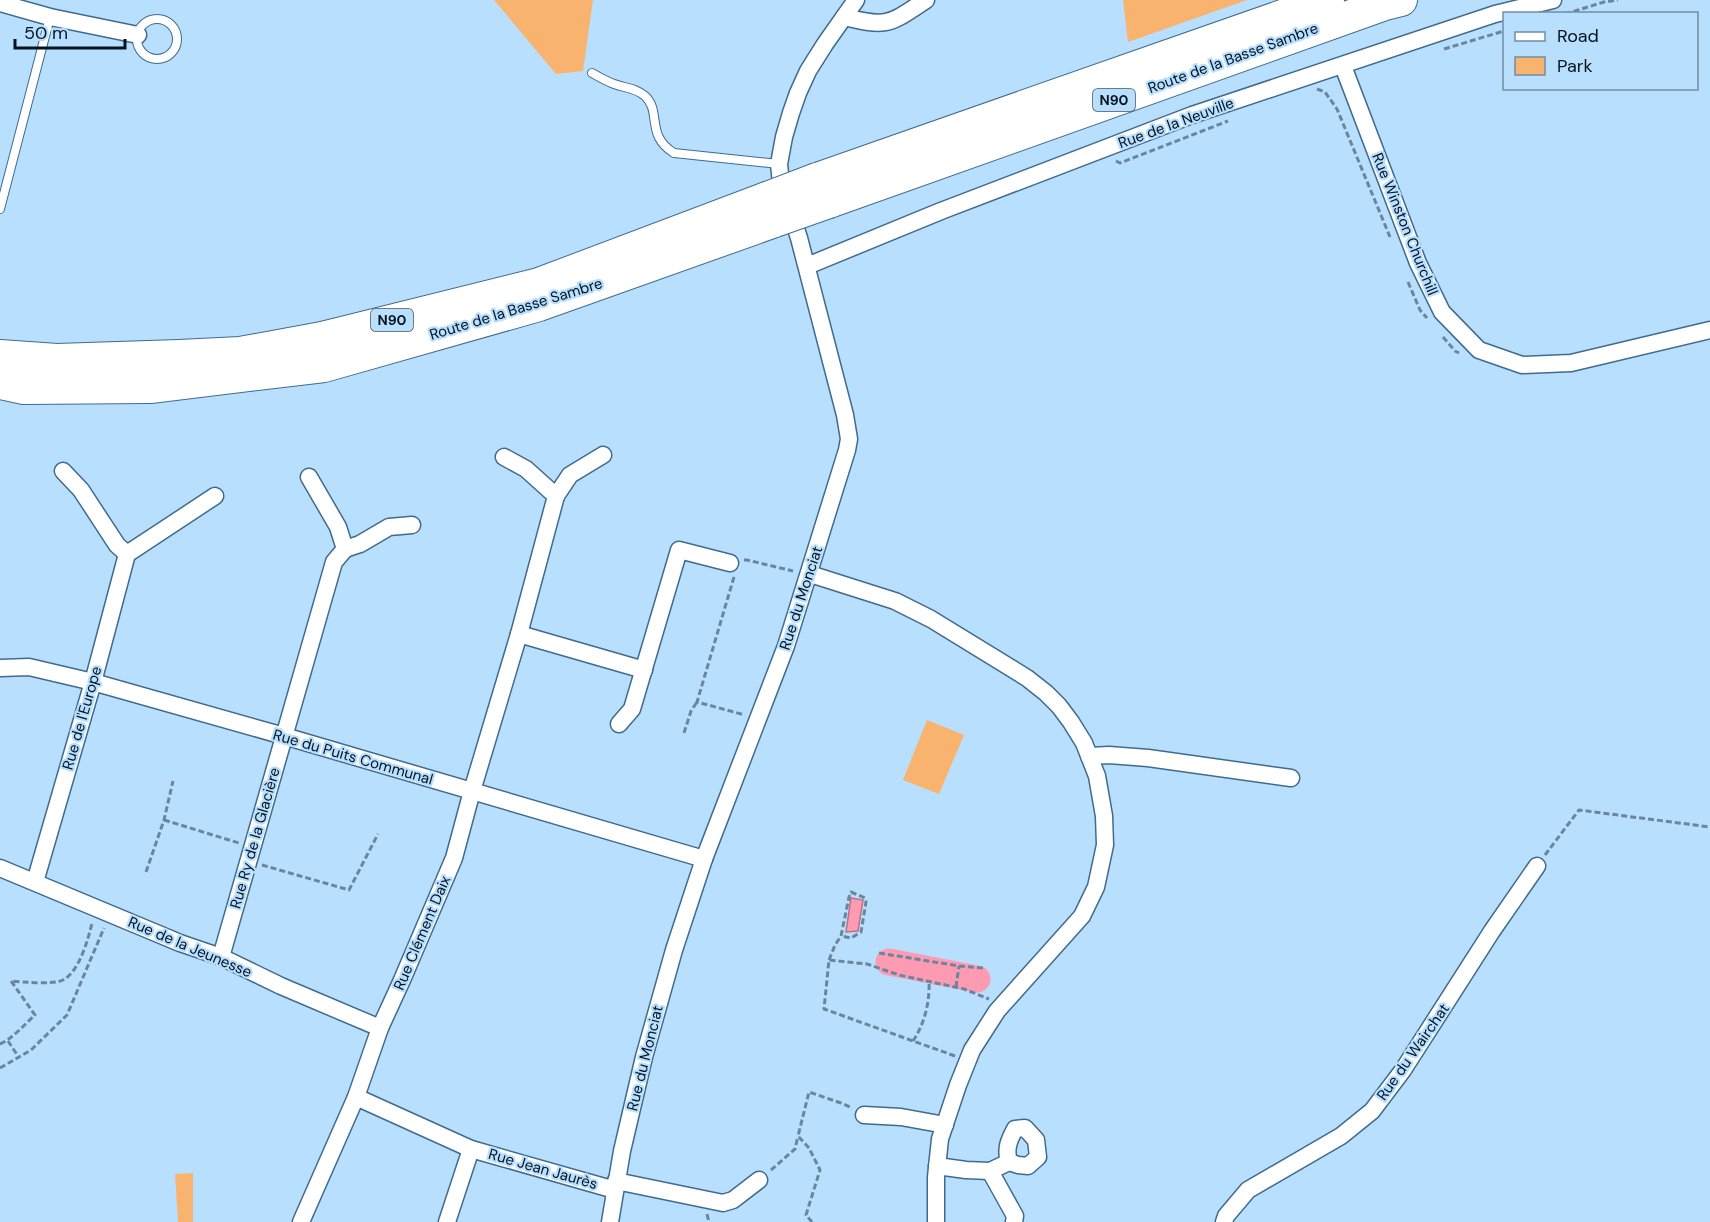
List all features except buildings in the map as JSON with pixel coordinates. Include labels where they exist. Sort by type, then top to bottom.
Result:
[{"type":"highway","name":"Route de la Basse Sambre","points":[[823,191],[1328,0]]},
{"type":"highway","name":"Route de la Basse Sambre","points":[[823,191],[1401,0]]},
{"type":"highway","name":"N90","points":[[771,210],[823,191]]},
{"type":"highway","name":"Route de la Basse Sambre","points":[[0,356],[57,360],[240,353],[322,338],[539,284],[771,210]]},
{"type":"highway","name":"Route de la Basse Sambre","points":[[8,386],[150,387],[324,366],[539,306],[771,210]]},
{"type":"highway","points":[[0,335],[179,356]]},
{"type":"street","name":"Rue du Monciat","points":[[610,1222],[622,1151],[644,1057],[674,950],[704,859],[786,646],[810,574],[849,439],[843,404],[807,266],[781,183],[780,164],[784,137],[798,93],[808,71],[856,0]]},
{"type":"street","points":[[844,17],[879,24],[890,23],[926,0]]},
{"type":"street","name":"Rue de la Neuville","points":[[1503,12],[1553,0]]},
{"type":"street","points":[[0,3],[50,17],[138,35]]},
{"type":"street","name":"Rue de la Neuville","points":[[807,266],[941,211],[1192,115],[1503,12]]},
{"type":"street","name":"Rue Winston Churchill","points":[[1343,66],[1418,263],[1442,312],[1479,350],[1522,365],[1571,363],[1710,330]]},
{"type":"street","name":"Rue Clément Daix","points":[[301,1222],[356,1097],[380,1028],[454,858],[519,634],[556,496],[570,475],[603,455]]},
{"type":"street","points":[[504,457],[526,469],[556,496]]},
{"type":"street","points":[[63,471],[81,490],[117,545],[128,554],[215,496]]},
{"type":"street","points":[[309,477],[338,527],[345,549],[360,544],[389,527],[412,525]]},
{"type":"street","name":"Rue Ry de la Glacière","points":[[221,957],[334,562],[345,549]]},
{"type":"street","points":[[619,724],[632,709],[679,550],[730,563]]},
{"type":"street","name":"Rue de l'Europe","points":[[35,882],[128,554]]},
{"type":"street","points":[[810,574],[895,601],[931,619],[1027,678],[1059,706],[1084,743],[1097,776],[1104,816],[1105,844],[1096,887],[1082,916],[1001,1006],[972,1050],[940,1139],[936,1222]]},
{"type":"street","points":[[519,634],[644,669]]},
{"type":"street","name":"Rue du Puits Communal","points":[[0,668],[29,667],[93,682],[704,859]]},
{"type":"street","points":[[1089,756],[1148,758],[1291,778]]},
{"type":"street","name":"Rue du Wairchat","points":[[1224,1222],[1226,1216],[1248,1190],[1341,1136],[1372,1111],[1403,1070],[1492,931],[1537,866]]},
{"type":"street","name":"Rue de la Jeunesse","points":[[0,868],[180,943],[221,957],[280,986],[380,1028]]},
{"type":"street","name":"Rue Jean Jaurès","points":[[356,1097],[471,1149],[616,1185]]},
{"type":"street","points":[[864,1115],[902,1117],[945,1125]]},
{"type":"street","name":"Rue Jean Jaurès","points":[[447,1222],[471,1149]]},
{"type":"street","points":[[937,1166],[990,1171],[1009,1162]]},
{"type":"street","points":[[990,1171],[1015,1216],[1014,1222]]},
{"type":"street","points":[[616,1185],[723,1203],[733,1200],[759,1180]]},
{"type":"lane","points":[[0,209],[50,17]]},
{"type":"lane","points":[[161,19],[173,27],[177,33],[176,47],[166,57],[157,59],[144,54],[140,48],[138,35],[142,26],[161,19]]},
{"type":"lane","points":[[592,73],[614,84],[633,88],[646,97],[652,109],[657,137],[665,148],[674,153],[780,164]]},
{"type":"path","points":[[1572,12],[1618,0]]},
{"type":"path","points":[[1314,87],[1326,92],[1337,109],[1394,247]]},
{"type":"path","points":[[1407,279],[1420,310],[1427,318]]},
{"type":"path","points":[[1441,335],[1455,351],[1464,356]]},
{"type":"path","points":[[730,563],[747,560],[783,570],[810,574]]},
{"type":"path","points":[[684,733],[691,711],[697,702],[736,570],[730,563]]},
{"type":"path","points":[[697,702],[759,719]]},
{"type":"path","points":[[146,872],[164,820],[173,781]]},
{"type":"path","points":[[1537,866],[1579,810],[1710,827]]},
{"type":"path","points":[[164,820],[349,890],[378,834]]},
{"type":"path","points":[[841,936],[851,938],[861,932],[866,902],[865,898],[851,892],[841,936],[830,960],[824,1009],[946,1053],[969,1059]]},
{"type":"path","points":[[0,1044],[8,1041],[35,1015],[11,981],[62,981],[76,968],[90,933],[103,911]]},
{"type":"path","points":[[0,1068],[31,1050],[67,1015],[103,911]]},
{"type":"path","points":[[879,953],[983,968]]},
{"type":"path","points":[[830,960],[867,964],[899,975],[964,988],[1001,1006]]},
{"type":"path","points":[[956,987],[959,966]]},
{"type":"path","points":[[913,1041],[929,1000],[929,980]]},
{"type":"path","points":[[8,1041],[19,1057]]},
{"type":"path","points":[[759,1180],[795,1149],[809,1092],[841,1103],[864,1115]]},
{"type":"path","points":[[798,1136],[809,1148],[820,1170],[807,1215],[812,1222]]},
{"type":"green space","points":[[494,0],[593,0],[583,71],[556,74]]},
{"type":"green space","points":[[1123,0],[1247,0],[1128,42]]},
{"type":"green space","points":[[927,720],[964,735],[939,794],[903,780]]},
{"type":"green space","points":[[193,1173],[193,1222],[178,1222],[175,1174]]},
{"type":"shaded area","points":[[851,898],[863,900],[858,931],[846,932]]},
{"type":"waterway","points":[[889,962],[977,979]]}]
